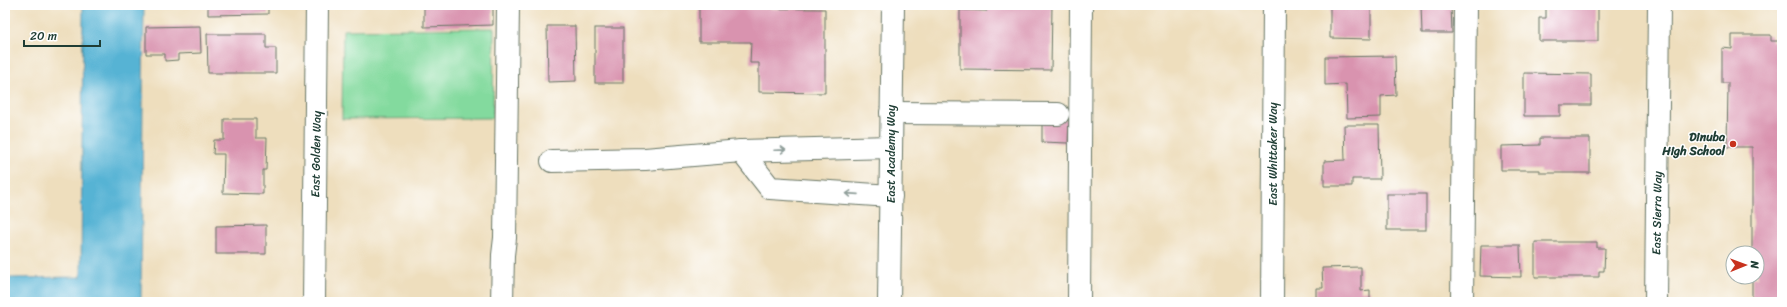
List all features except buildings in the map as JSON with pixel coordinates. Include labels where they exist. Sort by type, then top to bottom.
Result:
[{"type":"street","name":"East Golden Way","points":[[314,302],[317,5]]},
{"type":"street","points":[[502,302],[503,255],[505,238],[508,5]]},
{"type":"street","name":"East Academy Way","points":[[889,302],[893,5]]},
{"type":"street","points":[[1079,302],[1081,5]]},
{"type":"street","name":"East Whittaker Way","points":[[1272,302],[1274,5]]},
{"type":"street","points":[[1462,302],[1465,5]]},
{"type":"street","name":"East Sierra Way","points":[[1656,302],[1661,7]]},
{"type":"street","points":[[891,113],[1058,114]]},
{"type":"street","points":[[552,161],[645,159],[741,151],[891,147]]},
{"type":"street","points":[[741,151],[770,188],[891,196]]},
{"type":"green space","points":[[494,28],[493,118],[342,119],[343,30]]},
{"type":"water","points":[[83,5],[144,5],[141,302],[5,302],[5,278],[81,277]]},
{"type":"place","name":"Dinuba High School","points":[[1733,144]]}]
